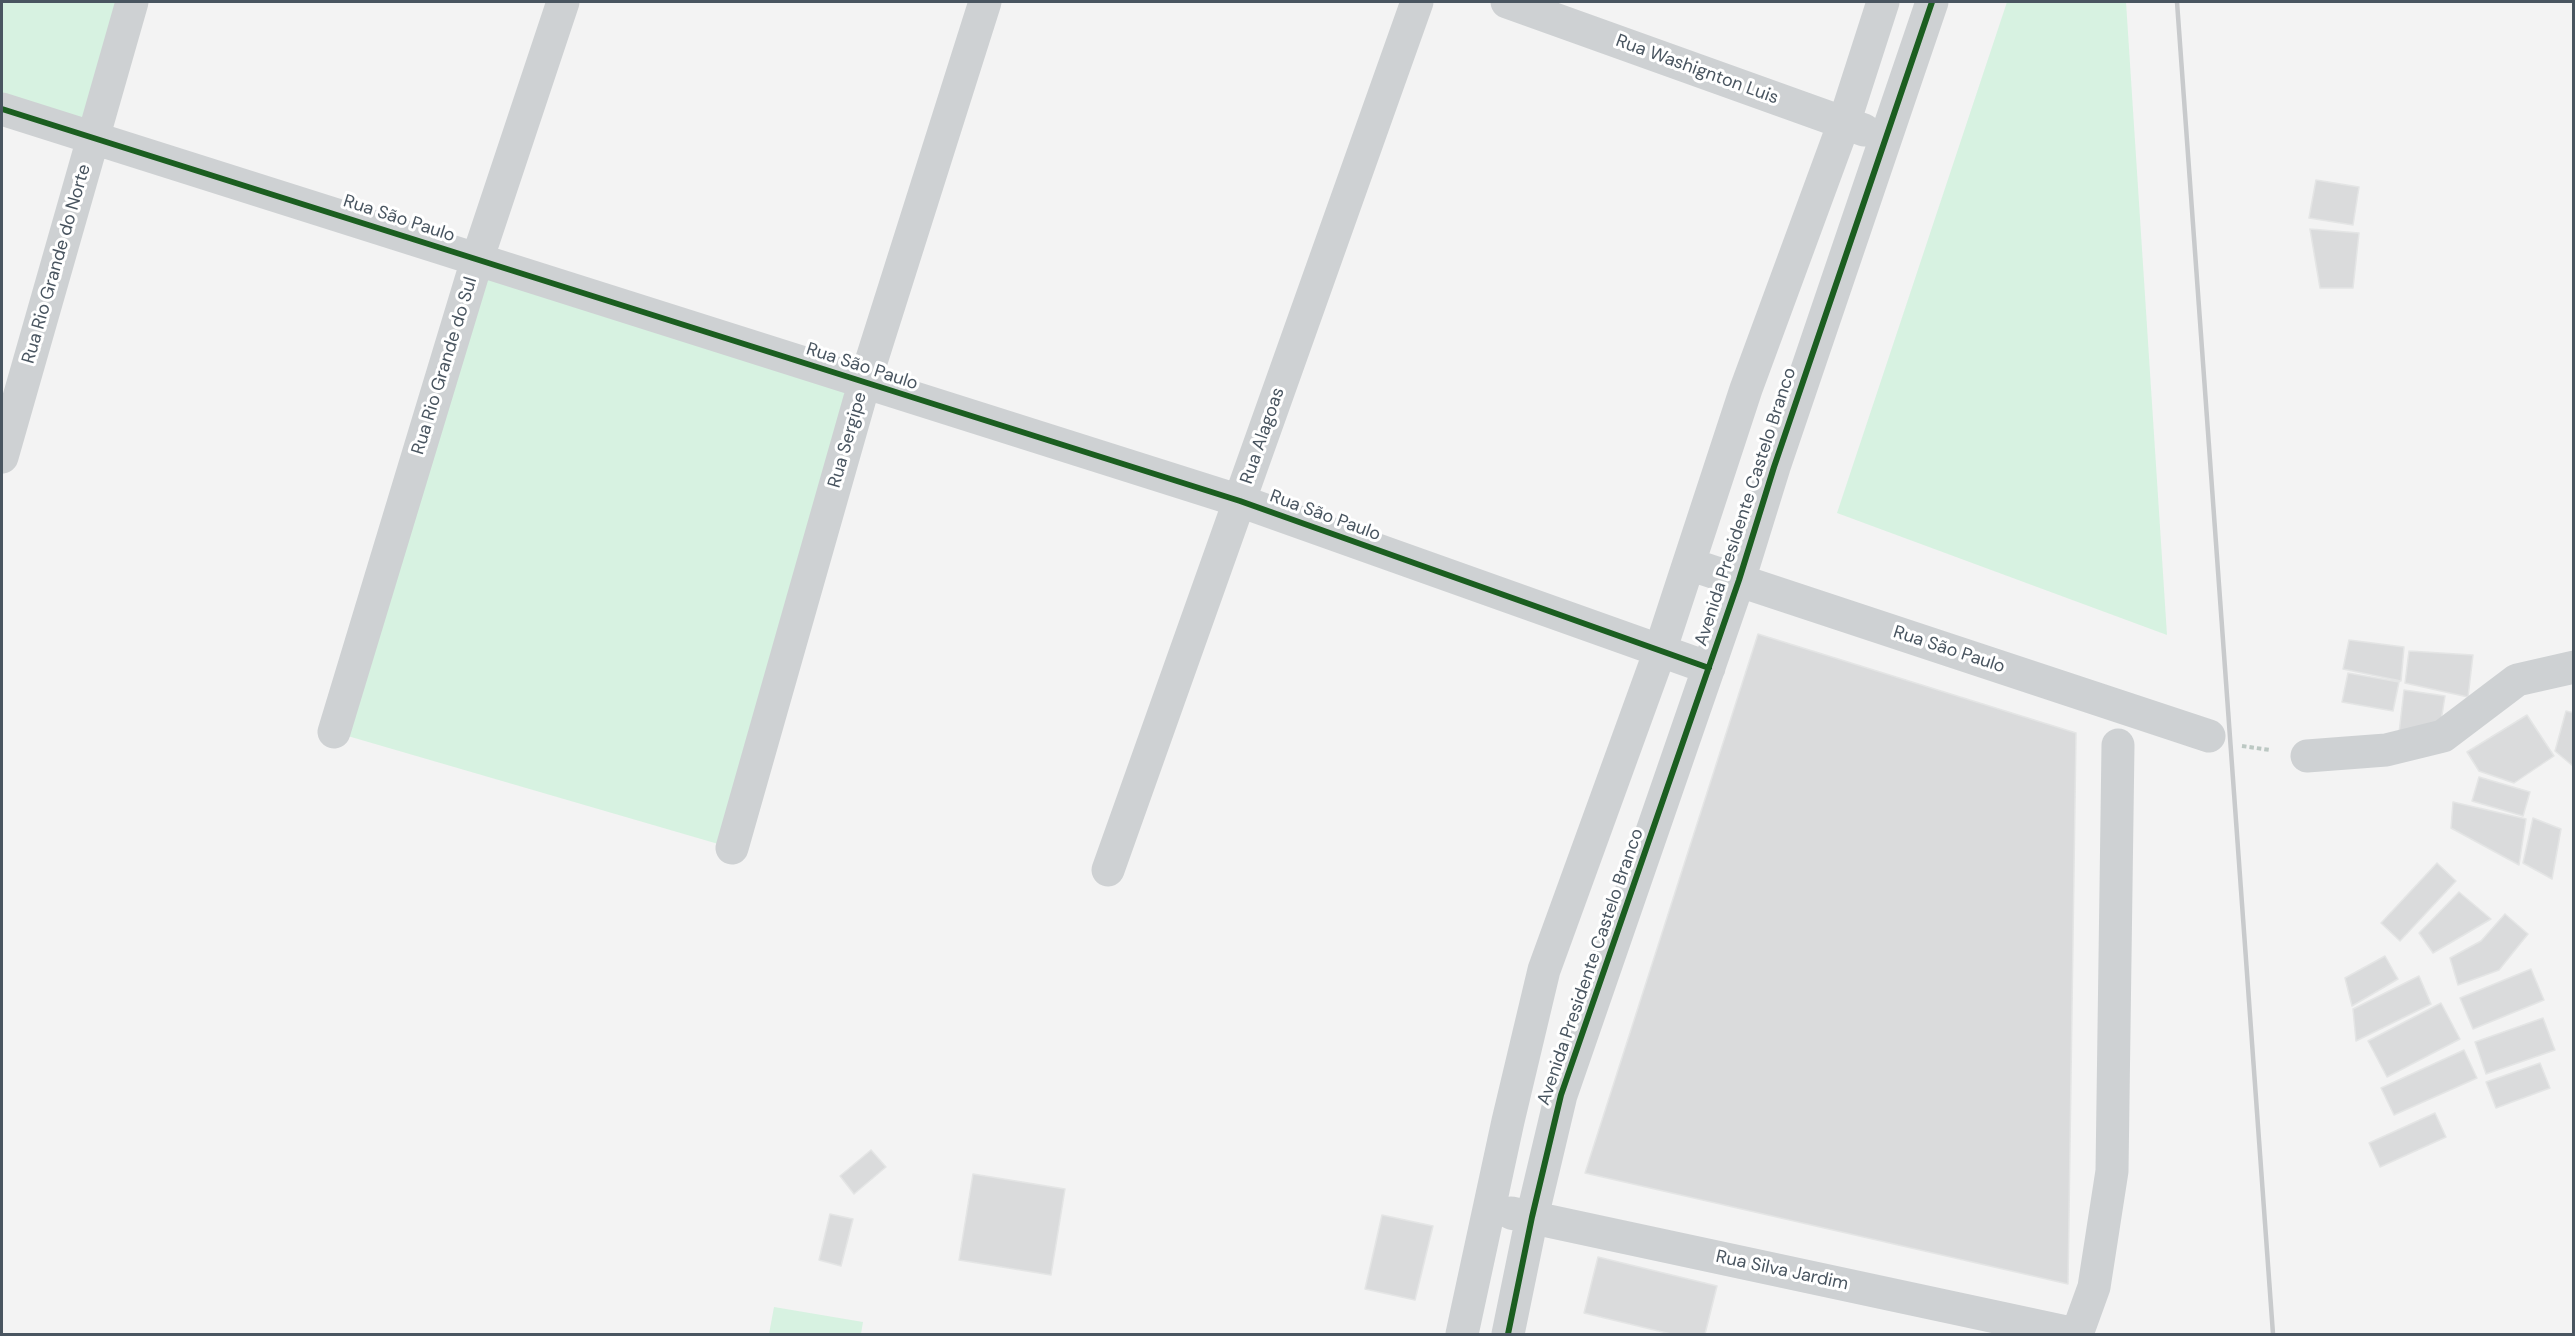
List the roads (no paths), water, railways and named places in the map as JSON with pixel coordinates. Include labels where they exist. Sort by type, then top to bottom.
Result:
[{"type":"street","name":"Rua Rio Grande do Norte","points":[[2,457],[132,2]]},
{"type":"street","name":"Rua Rio Grande do Sul","points":[[334,732],[477,260],[563,2]]},
{"type":"street","name":"Rua Sergipe","points":[[732,848],[864,384],[984,2]]},
{"type":"street","name":"Rua Alagoas","points":[[1108,870],[1417,2]]},
{"type":"street","name":"Rua Washignton Luis","points":[[1507,2],[1886,138]]},
{"type":"street","name":"Avenida Presidente Castelo Branco","points":[[1462,1335],[1544,970],[1660,651],[1746,389],[1844,123],[1883,2]]},
{"type":"street","name":"Avenida Presidente Castelo Branco","points":[[1508,1335],[1532,1217],[1561,1095],[1739,580],[1774,467],[1932,2]]},
{"type":"street","name":"Rua São Paulo","points":[[2,109],[864,384],[1240,501],[1709,668]]},
{"type":"street","name":"Rua São Paulo","points":[[1689,564],[2209,736]]},
{"type":"street","points":[[2307,756],[2386,750],[2443,736],[2517,680],[2574,667]]},
{"type":"street","points":[[2076,1335],[2094,1287],[2112,1171],[2118,745]]},
{"type":"street","name":"Rua Silva Jardim","points":[[1490,1209],[2076,1335]]},
{"type":"railway","points":[[2177,2],[2273,1334]]}]
